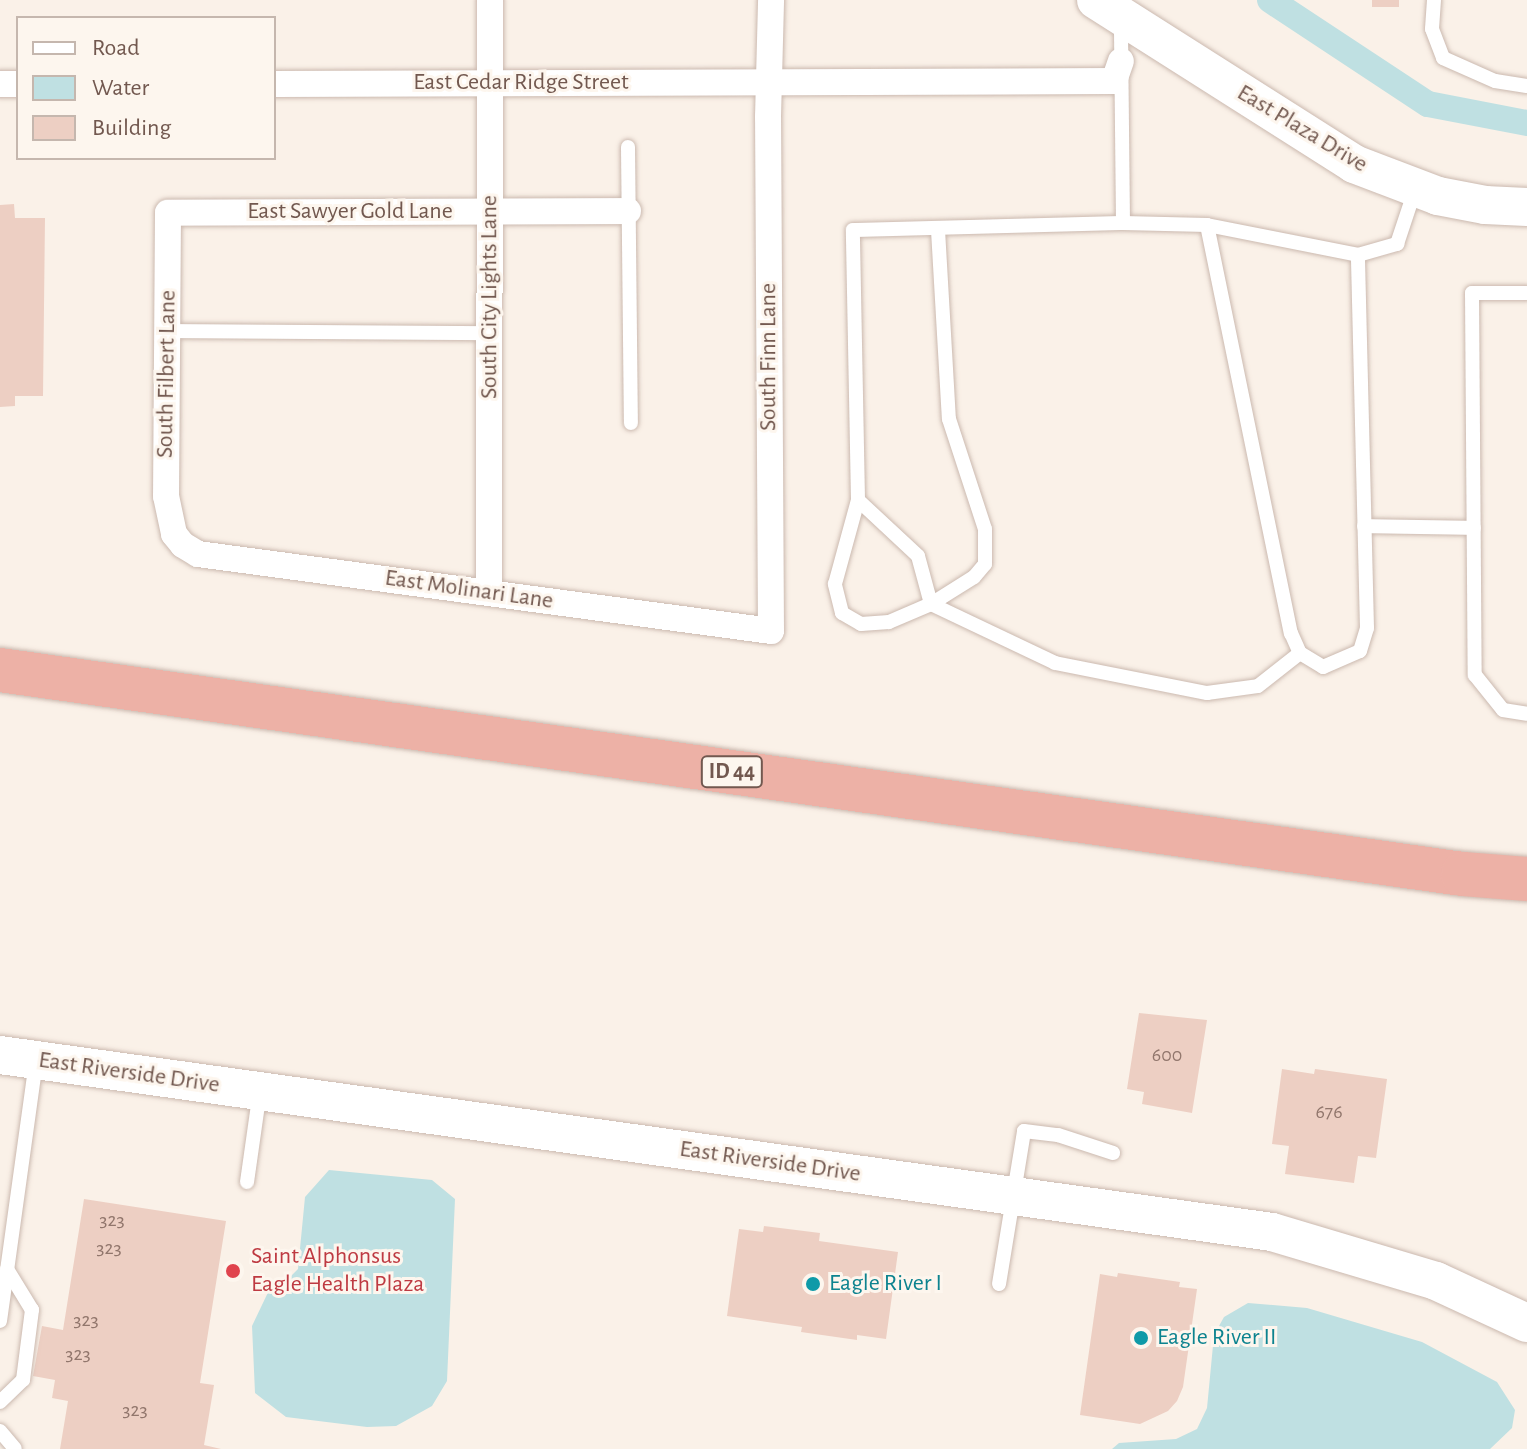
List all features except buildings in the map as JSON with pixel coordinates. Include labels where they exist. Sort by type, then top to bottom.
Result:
[{"type":"highway","name":"ID 44","points":[[0,670],[1463,874],[1527,879]]},
{"type":"highway","name":"ID 44","points":[[1463,874],[1527,888]]},
{"type":"street","name":"South City Lights Lane","points":[[489,593],[490,0]]},
{"type":"street","name":"South Finn Lane","points":[[771,0],[768,82],[771,631]]},
{"type":"street","name":"East Plaza Drive","points":[[1108,8],[1354,164],[1415,189],[1485,205],[1527,207]]},
{"type":"street","name":"East Cedar Ridge Street","points":[[276,84],[1114,81],[1121,61]]},
{"type":"street","name":"East Sawyer Gold Lane","points":[[168,213],[628,211]]},
{"type":"street","name":"South Filbert Lane","points":[[168,213],[166,496],[174,534]]},
{"type":"street","name":"East Molinari Lane","points":[[174,534],[183,545],[198,554],[771,631]]},
{"type":"street","name":"East Riverside Drive","points":[[18,1057],[1272,1232],[1436,1281],[1527,1323]]},
{"type":"lane","points":[[1434,0],[1432,29],[1443,58],[1495,81],[1527,86]]},
{"type":"lane","points":[[1108,8],[1121,61],[1123,223]]},
{"type":"lane","points":[[628,147],[631,423]]},
{"type":"lane","points":[[938,230],[949,419],[985,529],[985,564],[974,577],[931,604],[889,622],[861,624],[842,613],[835,584],[858,500],[853,230],[1123,223],[1207,225],[1358,255],[1397,244],[1415,189]]},
{"type":"lane","points":[[1207,225],[1291,633],[1300,653],[1323,667],[1360,651],[1367,628],[1358,255]]},
{"type":"lane","points":[[1527,293],[1472,293],[1475,675],[1503,710],[1527,714]]},
{"type":"lane","points":[[169,331],[489,333]]},
{"type":"lane","points":[[858,500],[918,556],[931,604],[1055,663],[1207,693],[1258,686],[1300,653]]},
{"type":"lane","points":[[1364,526],[1474,528]]},
{"type":"lane","points":[[0,1321],[7,1269],[18,1057]]},
{"type":"lane","points":[[247,1182],[260,1091]]},
{"type":"lane","points":[[999,1284],[1024,1131],[1058,1135],[1113,1153]]},
{"type":"lane","points":[[0,1402],[23,1380],[32,1310],[7,1269]]},
{"type":"lane","points":[[0,1431],[15,1449]]},
{"type":"water","points":[[329,1170],[432,1180],[455,1199],[447,1381],[432,1406],[396,1426],[367,1427],[286,1417],[255,1393],[252,1326],[272,1284],[290,1277],[298,1269],[305,1197]]},
{"type":"water","points":[[1248,1303],[1307,1308],[1422,1342],[1497,1382],[1515,1410],[1512,1428],[1490,1449],[1112,1449],[1119,1443],[1176,1439],[1197,1429],[1207,1408],[1214,1335],[1224,1317]]},
{"type":"waterway","points":[[1270,0],[1428,104],[1527,123]]},
{"type":"place","name":"Saint Alphonsus Eagle Health Plaza","points":[[233,1271]]},
{"type":"place","name":"Eagle River I","points":[[813,1284]]},
{"type":"place","name":"Eagle River II","points":[[1141,1338]]}]
